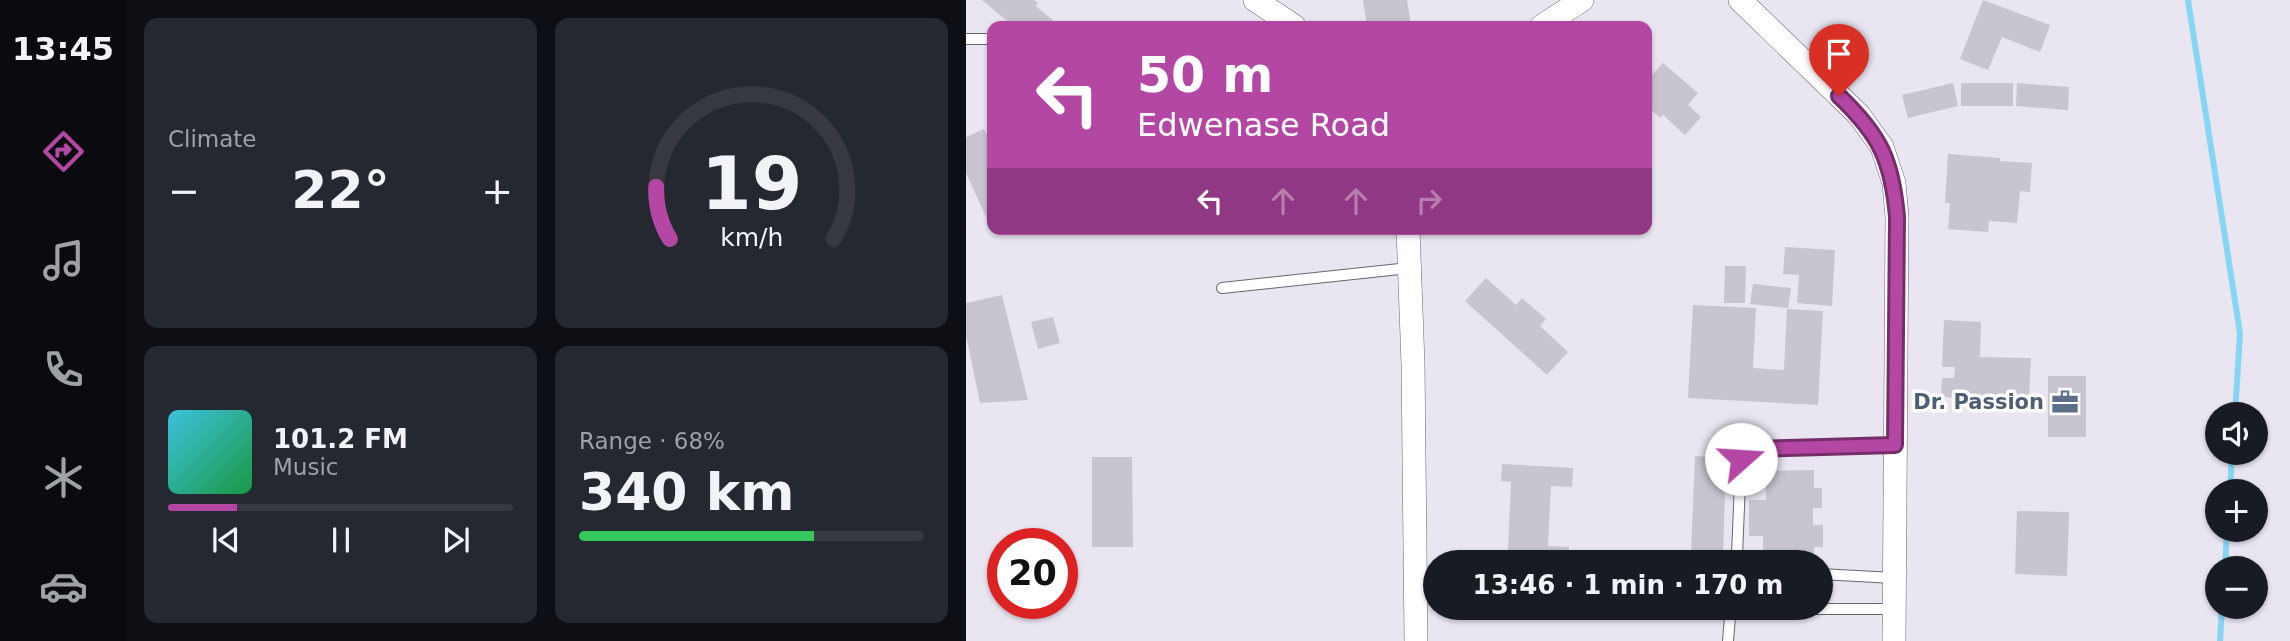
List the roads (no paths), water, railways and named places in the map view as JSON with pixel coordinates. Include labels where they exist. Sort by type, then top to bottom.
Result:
[{"type":"street","points":[[1255,0],[1286,21]]},
{"type":"street","points":[[1550,21],[1582,0]]},
{"type":"street","points":[[1740,0],[1859,115],[1882,147],[1894,183],[1897,217],[1894,641]]},
{"type":"street","points":[[1408,235],[1416,641]]},
{"type":"lane","points":[[966,39],[986,39]]},
{"type":"lane","points":[[1222,288],[1409,268]]},
{"type":"lane","points":[[1739,550],[1741,459],[1746,452],[1756,449],[1895,445]]},
{"type":"lane","points":[[1833,575],[1894,578]]},
{"type":"lane","points":[[1728,641],[1730,617],[1740,610],[1894,609]]},
{"type":"waterway","points":[[2188,0],[2240,333],[2236,402]]},
{"type":"waterway","points":[[2231,465],[2231,479]]},
{"type":"waterway","points":[[2226,542],[2226,556]]},
{"type":"waterway","points":[[2220,641],[2221,619]]},
{"type":"place","name":"Dr. Passion","points":[[2065,402]]}]
